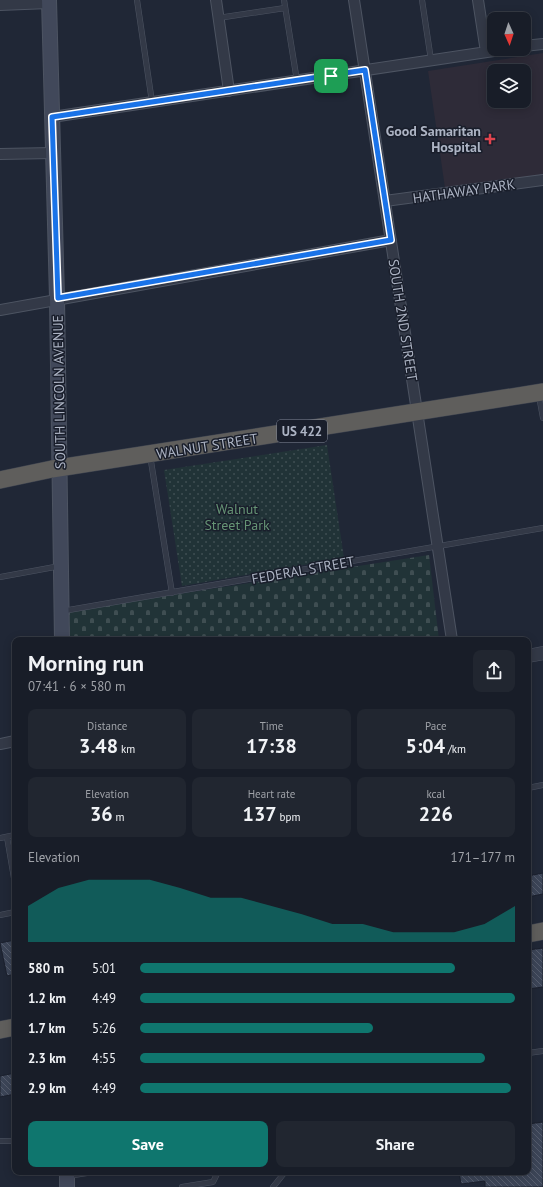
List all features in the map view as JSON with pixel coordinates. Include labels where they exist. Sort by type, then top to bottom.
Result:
[{"type":"highway","name":"WALNUT STREET","points":[[60,468],[418,413],[541,392]]},
{"type":"highway","name":"US 422","points":[[0,480],[60,468]]},
{"type":"highway","points":[[531,933],[543,931]]},
{"type":"highway","points":[[0,1030],[12,1028]]},
{"type":"main road","name":"SOUTH LINCOLN AVENUE","points":[[49,2],[58,298],[62,637]]},
{"type":"street","points":[[216,0],[229,91]]},
{"type":"street","name":"SOUTH 2ND STREET","points":[[354,0],[452,637]]},
{"type":"street","points":[[52,117],[486,52],[478,0]]},
{"type":"street","points":[[0,5],[49,2]]},
{"type":"street","points":[[531,45],[543,44]]},
{"type":"street","points":[[0,154],[53,153]]},
{"type":"street","name":"HATHAWAY PARK","points":[[385,201],[543,180]]},
{"type":"street","points":[[0,310],[58,298],[391,240]]},
{"type":"street","points":[[531,655],[543,653]]},
{"type":"street","points":[[0,744],[12,742]]},
{"type":"lane","points":[[138,0],[152,102]]},
{"type":"lane","points":[[284,0],[297,81]]},
{"type":"lane","points":[[422,0],[430,60]]},
{"type":"lane","points":[[218,18],[285,8]]},
{"type":"lane","points":[[541,392],[543,418]]},
{"type":"lane","points":[[150,454],[172,593]]},
{"type":"lane","name":"FEDERAL STREET","points":[[62,611],[543,528]]},
{"type":"lane","points":[[0,577],[61,565]]},
{"type":"lane","points":[[531,787],[543,785]]},
{"type":"lane","points":[[0,838],[12,836]]},
{"type":"lane","points":[[7,837],[12,866]]},
{"type":"lane","points":[[0,915],[12,913]]},
{"type":"lane","points":[[531,1053],[543,1051]]},
{"type":"lane","points":[[0,1141],[12,1141]]},
{"type":"lane","points":[[67,1178],[80,1175]]},
{"type":"lane","points":[[182,1187],[213,1182],[216,1175]]},
{"type":"lane","points":[[273,1187],[283,1175]]},
{"type":"shaded area","name":"Good Samaritan Hospital","points":[[543,53],[543,176],[445,188],[428,71]]},
{"type":"green space","name":"Walnut Street Park","points":[[327,445],[344,558],[182,586],[164,470]]},
{"type":"green space","points":[[429,555],[439,637],[70,637],[69,611]]},
{"type":"building","points":[[543,873],[543,894],[531,896],[531,875]]},
{"type":"building","points":[[12,941],[12,975],[7,976],[0,943]]},
{"type":"building","points":[[543,948],[543,987],[531,989],[531,950]]},
{"type":"building","points":[[12,1074],[12,1095],[0,1097],[0,1076]]},
{"type":"building","points":[[543,1122],[543,1187],[485,1187],[485,1181],[461,1184],[460,1175],[531,1175],[531,1124]]},
{"type":"place","name":"Good Samaritan Hospital","points":[[490,139]]},
{"type":"route","points":[[365,70],[391,240],[58,298],[52,117],[331,76],[365,70]]}]
